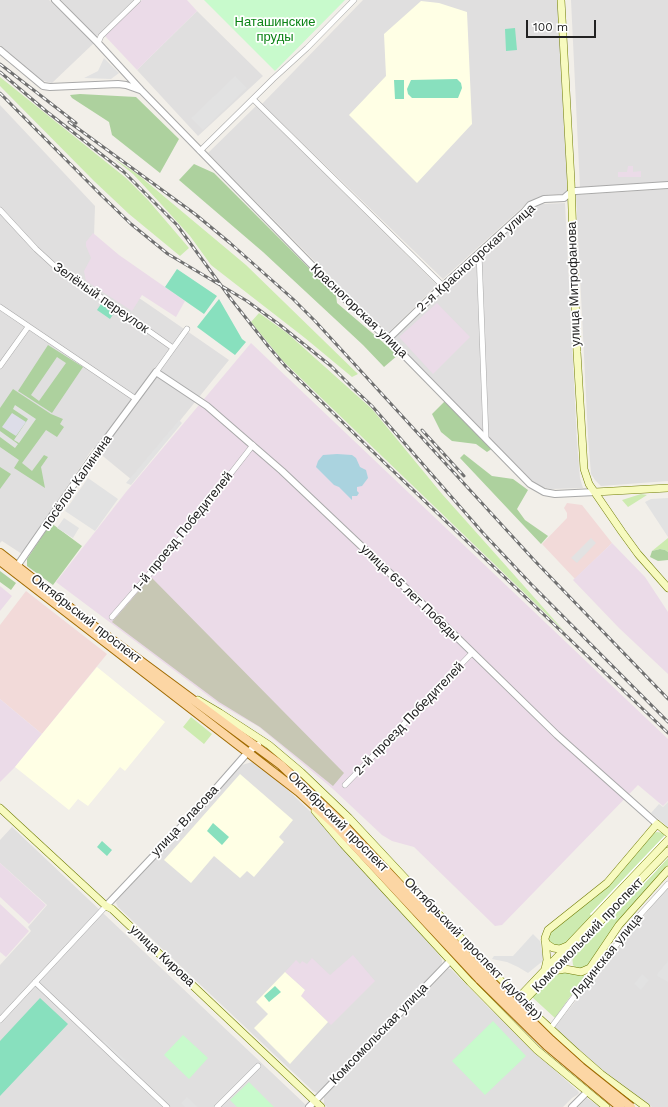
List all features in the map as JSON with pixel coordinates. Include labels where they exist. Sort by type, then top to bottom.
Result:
[{"type":"main road","name":"улица Митрофанова","points":[[561,0],[571,192],[577,352],[584,468],[589,484],[637,553],[668,588]]},
{"type":"main road","points":[[595,492],[668,488]]},
{"type":"main road","name":"Октябрьский проспект","points":[[0,553],[15,568],[299,792],[335,825],[547,1046],[620,1107]]},
{"type":"main road","name":"Октябрьский проспект","points":[[0,561],[15,568],[281,765],[328,808],[482,977],[581,1066],[631,1107]]},
{"type":"main road","name":"Октябрьский проспект (дублёр)","points":[[172,685],[220,713],[269,745],[301,772],[339,808],[515,996],[550,1029],[602,1074],[646,1107]]},
{"type":"main road","name":"Октябрьский проспект (дублёр)","points":[[299,792],[343,844],[450,961],[537,1050],[606,1107]]},
{"type":"main road","name":"улица Кирова","points":[[0,808],[106,906],[118,914],[321,1107]]},
{"type":"main road","points":[[576,971],[562,969],[548,972],[545,938],[546,932],[607,883],[657,824],[668,833]]},
{"type":"main road","name":"Комсомольский проспект","points":[[596,921],[668,840]]},
{"type":"main road","name":"Комсомольский проспект","points":[[506,1018],[523,1003],[548,972],[596,921],[668,851]]},
{"type":"main road","name":"Лядинская улица","points":[[576,971],[583,972],[590,968],[619,925],[668,870]]},
{"type":"main road","points":[[545,938],[547,944],[552,948],[569,949],[569,962],[571,967],[576,971]]},
{"type":"main road","name":"Комсомольский проспект","points":[[515,996],[519,996],[548,972]]},
{"type":"street","name":"Красногорская улица","points":[[55,0],[342,296],[388,339],[530,484],[544,492],[561,494],[595,492]]},
{"type":"street","points":[[98,43],[101,36],[138,0]]},
{"type":"street","points":[[200,151],[354,0]]},
{"type":"street","points":[[0,50],[43,86],[118,84],[141,90]]},
{"type":"street","points":[[118,84],[125,80],[126,73]]},
{"type":"street","points":[[253,99],[443,286]]},
{"type":"street","name":"2-я Красногорская улица","points":[[388,339],[530,205],[544,199],[564,198],[571,192],[576,191],[668,185]]},
{"type":"street","name":"Зелёный переулок","points":[[0,210],[36,249],[60,271],[85,286],[173,348]]},
{"type":"street","points":[[479,253],[486,438]]},
{"type":"street","points":[[0,308],[136,399]]},
{"type":"street","points":[[0,366],[28,327]]},
{"type":"street","name":"посёлок Калинина","points":[[15,568],[90,461],[187,329]]},
{"type":"street","name":"улица 65 лет Победы","points":[[156,372],[207,406],[282,471],[557,735],[657,824]]},
{"type":"street","name":"1-й проезд Победителей","points":[[112,617],[178,540],[253,445]]},
{"type":"street","name":"2-й проезд Победителей","points":[[345,786],[472,653]]},
{"type":"street","points":[[256,746],[269,745]]},
{"type":"street","name":"улица Власова","points":[[106,906],[197,810],[248,752],[256,746]]},
{"type":"street","name":"Лядинская улица","points":[[550,1029],[601,961],[668,884]]},
{"type":"street","points":[[0,1020],[106,906]]},
{"type":"street","name":"Комсомольская улица","points":[[309,1107],[450,961]]},
{"type":"street","points":[[35,982],[167,1107]]},
{"type":"street","points":[[217,1107],[258,1066]]},
{"type":"street","points":[[572,1107],[586,1092],[582,1084],[584,1075],[591,1071],[602,1074]]},
{"type":"shaded area","points":[[0,0],[49,0],[94,43],[52,83],[40,80],[0,45]]},
{"type":"shaded area","points":[[61,0],[134,0],[96,37]]},
{"type":"shaded area","points":[[142,0],[187,0],[197,11],[137,70],[105,36]]},
{"type":"shaded area","points":[[363,0],[559,0],[568,193],[544,195],[527,203],[443,279],[262,104]]},
{"type":"shaded area","points":[[571,0],[668,0],[668,182],[580,188]]},
{"type":"shaded area","points":[[421,1],[439,3],[467,12],[472,124],[417,183],[349,115],[386,76],[384,34]]},
{"type":"shaded area","points":[[197,11],[263,76],[198,136],[137,70]]},
{"type":"shaded area","points":[[104,58],[119,73],[111,79],[84,78],[98,71]]},
{"type":"shaded area","points":[[235,76],[247,88],[203,130],[191,118]]},
{"type":"shaded area","points":[[0,105],[95,206],[93,267],[229,360],[132,480],[93,448],[22,554],[2,541],[0,543]]},
{"type":"shaded area","points":[[256,106],[437,285],[388,333],[346,293],[208,153]]},
{"type":"shaded area","points":[[628,166],[633,166],[633,172],[641,171],[641,177],[618,177],[618,172],[627,172]]},
{"type":"shaded area","points":[[668,189],[668,481],[601,486],[591,474],[576,195]]},
{"type":"shaded area","points":[[565,203],[577,443],[580,478],[583,488],[551,489],[542,487],[532,481],[391,339],[528,210],[542,204]]},
{"type":"shaded area","points":[[93,233],[119,255],[185,301],[176,317],[142,295],[132,311],[86,281],[84,271],[91,258],[86,242]]},
{"type":"shaded area","points":[[437,303],[470,337],[433,374],[399,337]]},
{"type":"shaded area","points":[[251,343],[668,739],[668,801],[663,806],[638,785],[502,925],[495,926],[414,847],[392,841],[382,835],[333,789],[259,727],[219,704],[56,582],[126,492]]},
{"type":"shaded area","points":[[15,405],[36,419],[19,443],[14,440],[28,419],[13,409]]},
{"type":"shaded area","points":[[12,413],[26,422],[16,436],[2,427]]},
{"type":"shaded area","points":[[179,420],[182,423],[131,485],[126,483]]},
{"type":"shaded area","points":[[0,431],[18,444],[15,448],[0,437]]},
{"type":"shaded area","points":[[88,478],[118,499],[95,531],[65,511]]},
{"type":"shaded area","points":[[668,498],[668,537],[645,502],[651,499]]},
{"type":"shaded area","points":[[567,503],[582,505],[612,543],[575,579],[542,544],[567,518],[567,513],[564,508]]},
{"type":"shaded area","points":[[64,518],[79,528],[73,538],[57,528]]},
{"type":"shaded area","points":[[591,538],[596,543],[577,563],[571,558]]},
{"type":"shaded area","points":[[612,543],[645,577],[668,612],[668,674],[619,628],[573,580]]},
{"type":"shaded area","points":[[151,577],[344,773],[333,786],[260,727],[219,702],[112,622]]},
{"type":"shaded area","points":[[0,586],[12,596],[0,611]]},
{"type":"shaded area","points":[[26,591],[107,654],[42,734],[0,699],[0,625]]},
{"type":"shaded area","points":[[97,667],[165,722],[125,771],[120,767],[88,806],[78,799],[69,810],[15,767]]},
{"type":"shaded area","points":[[0,699],[42,734],[15,767],[0,782]]},
{"type":"shaded area","points":[[252,762],[257,764],[290,792],[320,821],[359,867],[393,902],[442,960],[440,966],[317,1093],[313,1091],[118,907],[116,903],[117,900],[242,765]]},
{"type":"shaded area","points":[[240,774],[293,820],[279,837],[284,842],[254,877],[247,871],[240,878],[214,856],[191,883],[164,860]]},
{"type":"shaded area","points":[[668,802],[668,827],[651,813],[659,804],[663,807]]},
{"type":"shaded area","points":[[12,827],[307,1106],[0,1107],[0,965],[31,931],[28,927],[47,905],[0,863],[0,840]]},
{"type":"shaded area","points":[[0,863],[46,905],[29,924],[0,897]]},
{"type":"shaded area","points":[[668,886],[668,1107],[652,1107],[600,1068],[554,1028]]},
{"type":"shaded area","points":[[0,904],[29,931],[6,957],[0,952]]},
{"type":"shaded area","points":[[533,934],[540,941],[544,960],[528,973],[507,962],[492,959],[494,956],[513,956]]},
{"type":"shaded area","points":[[353,955],[375,981],[331,1025],[300,995],[305,990],[285,972],[296,960],[300,964],[302,961],[307,964],[312,958],[330,975]]},
{"type":"shaded area","points":[[668,961],[668,982],[657,976]]},
{"type":"shaded area","points":[[448,969],[451,969],[490,1009],[511,1027],[579,1093],[563,1107],[327,1107],[324,1104],[324,1097]]},
{"type":"shaded area","points":[[285,972],[305,990],[301,996],[328,1022],[290,1064],[254,1028],[268,1014],[256,1002]]},
{"type":"shaded area","points":[[642,974],[649,980],[641,990],[634,984]]},
{"type":"shaded area","points":[[104,1040],[126,1060],[124,1062],[102,1042]]},
{"type":"shaded area","points":[[187,1097],[198,1107],[185,1107],[181,1103]]},
{"type":"shaded area","points":[[587,1098],[600,1107],[578,1107]]},
{"type":"green space","name":"Наташинские пруды","points":[[204,0],[345,0],[275,71]]},
{"type":"green space","points":[[515,28],[517,50],[506,51],[505,29]]},
{"type":"green space","points":[[0,77],[126,178],[148,200],[189,248],[180,256],[129,214],[94,181],[0,86]]},
{"type":"green space","points":[[457,79],[461,83],[462,88],[458,98],[412,98],[408,94],[407,89],[411,80]]},
{"type":"green space","points":[[394,80],[404,80],[404,99],[395,99]]},
{"type":"green space","points":[[80,94],[136,97],[179,139],[160,173],[112,135],[109,122],[72,98],[70,95]]},
{"type":"green space","points":[[113,158],[136,173],[246,265],[358,374],[352,377],[305,338],[211,265],[190,236],[161,204],[133,174]]},
{"type":"green space","points":[[194,164],[214,173],[336,295],[337,303],[398,355],[384,367],[363,345],[263,252],[179,180]]},
{"type":"green space","points":[[177,269],[217,296],[204,314],[165,287]]},
{"type":"green space","points":[[219,299],[242,339],[246,342],[235,355],[197,327]]},
{"type":"green space","points":[[101,304],[114,313],[110,319],[97,310]]},
{"type":"green space","points":[[259,313],[287,333],[372,409],[442,494],[565,632],[283,361],[251,322]]},
{"type":"green space","points":[[48,345],[83,367],[52,413],[18,391]],"holes":[[[57,357],[66,363],[39,401],[31,395]]]},
{"type":"green space","points":[[13,389],[51,414],[63,419],[60,424],[64,427],[57,437],[46,430],[22,463],[32,471],[44,455],[48,457],[41,467],[45,488],[14,468],[19,460],[0,447],[0,408]]},
{"type":"green space","points":[[446,400],[493,448],[487,452],[476,444],[452,441],[441,432],[432,414]]},
{"type":"green space","points":[[464,454],[492,476],[513,479],[528,490],[517,509],[525,520],[548,536],[541,544],[460,458]]},
{"type":"green space","points":[[0,467],[11,474],[0,489]]},
{"type":"green space","points":[[641,494],[647,495],[628,507],[622,500]]},
{"type":"green space","points":[[51,523],[82,546],[53,585],[27,566],[27,559]]},
{"type":"green space","points":[[668,538],[668,552],[660,549],[652,551]]},
{"type":"green space","points":[[660,549],[668,552],[668,560],[658,561],[650,557],[652,551]]},
{"type":"green space","points":[[0,571],[16,583],[11,590],[0,582]]},
{"type":"green space","points":[[191,717],[212,734],[204,744],[183,727]]},
{"type":"green space","points":[[213,823],[229,837],[222,845],[207,831]]},
{"type":"green space","points":[[654,833],[663,833],[668,837],[668,867],[590,964],[585,969],[577,969],[573,965],[572,956],[601,925],[603,927],[658,869],[590,914],[592,916],[566,944],[555,947],[548,940],[548,933],[596,896]]},
{"type":"green space","points":[[102,841],[112,850],[107,856],[97,847]]},
{"type":"green space","points":[[558,972],[584,974],[584,977],[555,1018],[532,997],[551,976]]},
{"type":"green space","points":[[275,986],[281,992],[269,1002],[264,996]]},
{"type":"green space","points":[[40,998],[68,1024],[0,1096],[0,1041]]},
{"type":"green space","points":[[493,1021],[526,1056],[485,1095],[452,1061]]},
{"type":"green space","points":[[183,1035],[208,1058],[189,1079],[164,1055]]},
{"type":"green space","points":[[249,1082],[274,1107],[237,1107],[230,1100]]},
{"type":"water","points":[[323,455],[352,455],[356,458],[360,467],[366,470],[368,478],[362,486],[357,487],[357,491],[359,493],[357,496],[352,496],[352,500],[316,467],[318,461]]},
{"type":"pier","points":[[668,832],[668,858],[603,927],[590,914]]},
{"type":"railway","points":[[0,64],[76,123]]},
{"type":"railway","points":[[0,72],[46,111],[124,172],[177,225],[231,299],[286,367],[668,733]]},
{"type":"railway","points":[[0,93],[131,224],[168,254],[247,301],[280,325],[331,366],[372,406],[483,533],[531,584],[668,722]]},
{"type":"railway","points":[[69,122],[195,214],[293,299],[315,321],[534,560],[668,699]]},
{"type":"railway","points":[[422,430],[464,476]]}]
